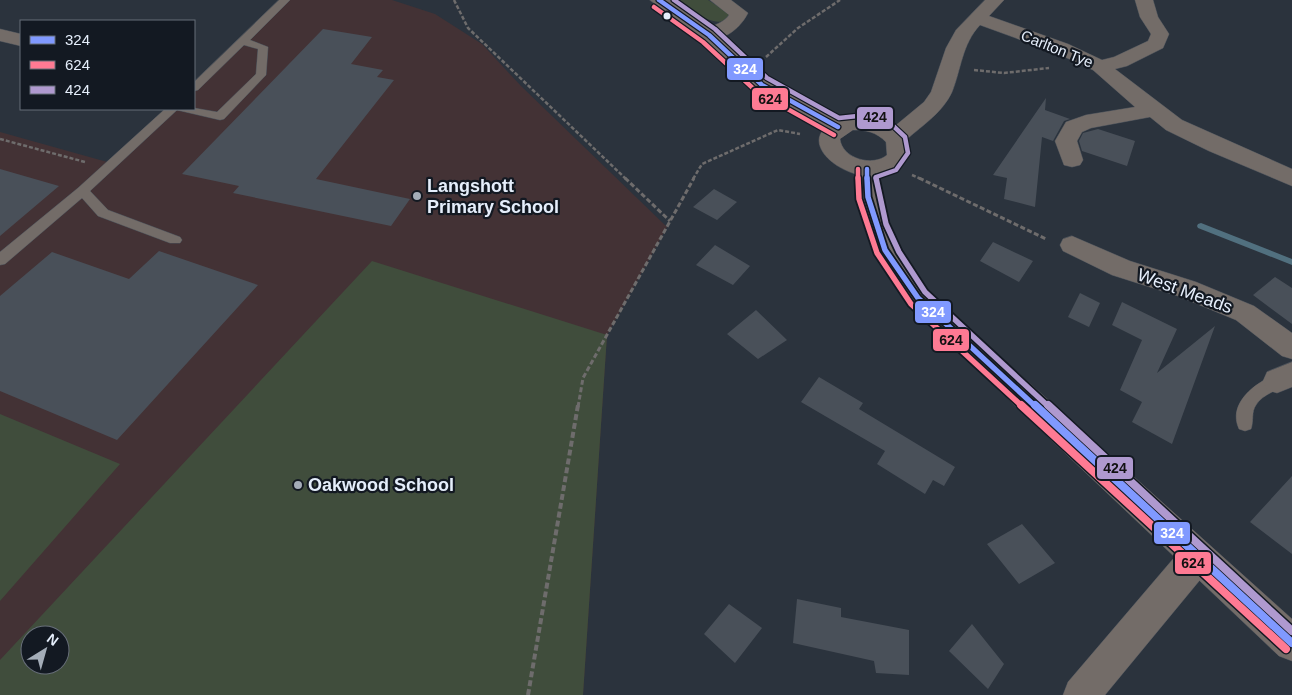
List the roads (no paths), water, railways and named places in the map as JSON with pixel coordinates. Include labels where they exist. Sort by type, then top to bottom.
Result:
[{"type":"street","points":[[658,0],[709,35],[775,95],[834,134]]},
{"type":"street","points":[[709,35],[728,28],[735,22],[739,13],[718,0]]},
{"type":"street","points":[[896,147],[886,130],[874,125],[849,123],[834,134],[830,148],[843,162],[867,169],[885,166],[896,147],[941,93],[956,48],[965,30],[995,0]]},
{"type":"street","points":[[1100,66],[1120,62],[1144,52],[1156,44],[1160,34],[1149,17],[1144,0]]},
{"type":"street","name":"Carlton Tye","points":[[977,18],[1100,66],[1174,125],[1217,146],[1292,178]]},
{"type":"street","points":[[0,35],[20,40]]},
{"type":"street","points":[[1072,160],[1066,141],[1074,128],[1086,122],[1154,110]]},
{"type":"street","points":[[867,169],[868,197],[885,250],[918,298],[1292,643]]},
{"type":"street","name":"West Meads","points":[[1072,245],[1116,276],[1187,289],[1245,313],[1292,348]]},
{"type":"street","points":[[1081,695],[1197,557]]},
{"type":"lane","points":[[195,87],[285,0]]},
{"type":"lane","points":[[187,110],[220,116],[261,75],[263,48],[242,41]]},
{"type":"lane","points":[[0,260],[82,191],[171,110]]},
{"type":"lane","points":[[82,191],[104,213],[175,240]]},
{"type":"lane","points":[[1246,424],[1244,409],[1249,398],[1284,377]]},
{"type":"waterway","points":[[1201,226],[1292,262]]},
{"type":"place","name":"Langshott Primary School","points":[[417,196]]},
{"type":"place","name":"Oakwood School","points":[[298,485]]}]
